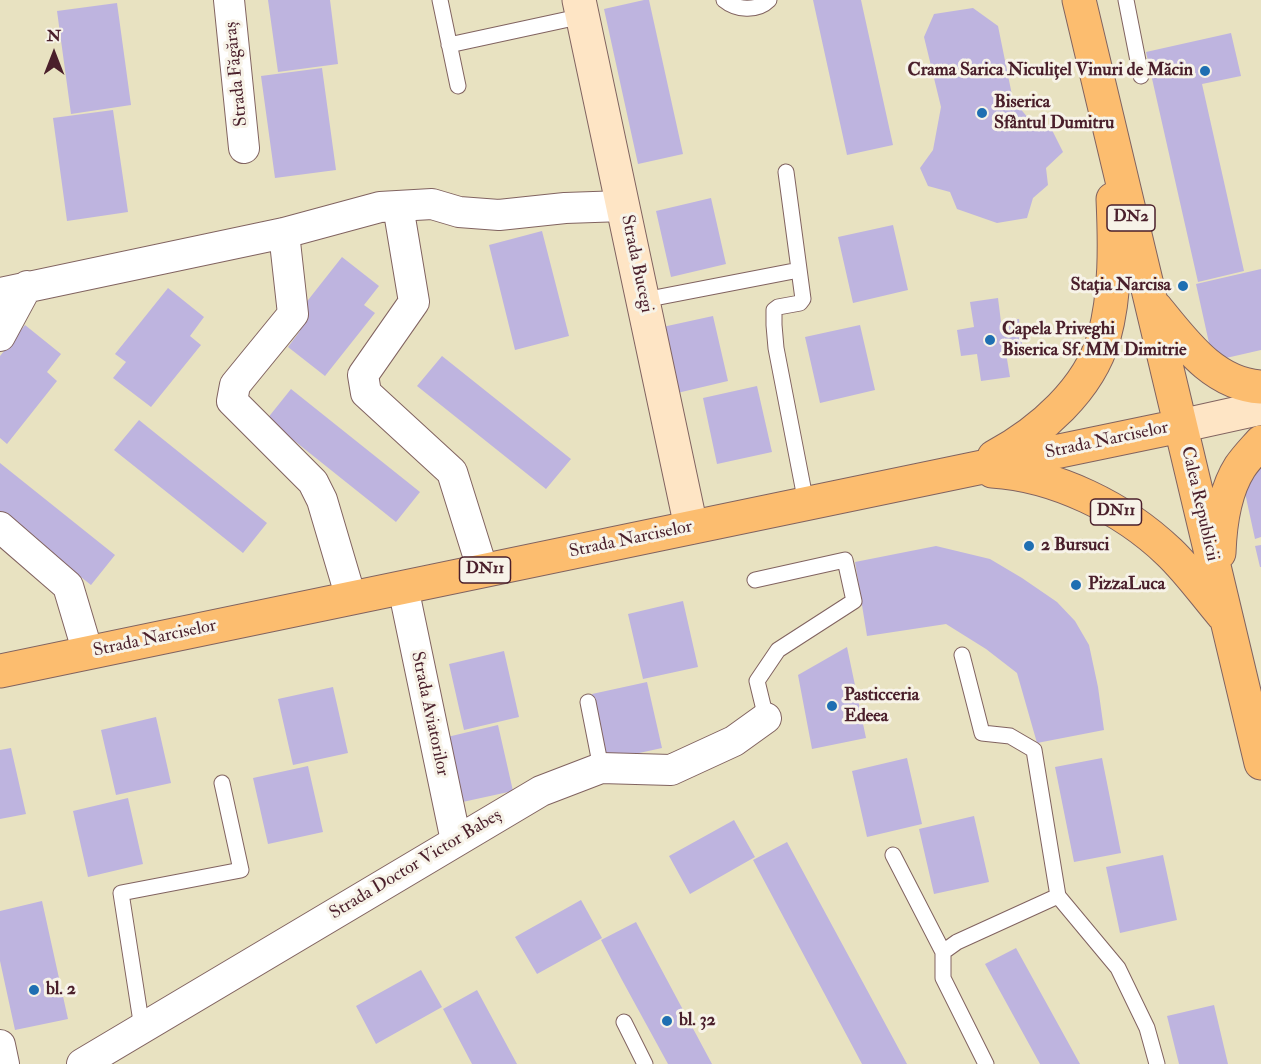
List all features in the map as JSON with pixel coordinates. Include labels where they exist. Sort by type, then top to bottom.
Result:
[{"type":"main road","name":"Calea Republicii","points":[[1079,0],[1261,763]]},
{"type":"main road","name":"DN11","points":[[969,470],[1013,447],[1043,424],[1067,400],[1083,378],[1104,338],[1112,292],[1114,222],[1111,134]]},
{"type":"main road","points":[[1152,302],[1202,361],[1224,377],[1249,386],[1261,387]]},
{"type":"main road","name":"Strada Narciselor","points":[[0,671],[1180,426]]},
{"type":"main road","points":[[1217,579],[1220,524],[1230,489],[1240,467],[1261,442]]},
{"type":"main road","name":"DN11","points":[[969,470],[1005,472],[1046,481],[1088,497],[1132,520],[1170,553],[1227,619]]},
{"type":"street","name":"Strada Făgăraș","points":[[229,0],[244,148]]},
{"type":"street","name":"Strada Bucegi","points":[[581,8],[691,527]]},
{"type":"street","points":[[0,336],[13,289],[284,233],[380,207],[432,204],[459,212],[499,214],[623,206]]},
{"type":"street","points":[[398,206],[414,302],[363,375],[366,393],[452,472],[483,571]]},
{"type":"street","points":[[284,233],[293,314],[235,385],[232,402],[313,482],[322,500],[351,598]]},
{"type":"street","name":"Strada Narciselor","points":[[1180,426],[1261,408]]},
{"type":"street","points":[[0,527],[68,586],[88,653]]},
{"type":"street","name":"Strada Aviatorilor","points":[[403,587],[456,841]]},
{"type":"street","name":"Strada Doctor Victor Babeș","points":[[82,1064],[541,791],[601,768],[671,770],[734,741],[766,718]]},
{"type":"street","points":[[0,1046],[4,1064]]},
{"type":"lane","points":[[440,0],[458,86]]},
{"type":"lane","points":[[723,0],[731,5],[748,8],[763,5],[769,0]]},
{"type":"lane","points":[[1126,0],[1141,76]]},
{"type":"lane","points":[[449,45],[581,8]]},
{"type":"lane","points":[[786,172],[802,299],[800,303],[778,307],[774,310],[773,316],[776,348],[806,504]]},
{"type":"lane","points":[[644,300],[799,270]]},
{"type":"lane","points":[[755,580],[845,560],[854,601],[778,650],[757,681],[766,718]]},
{"type":"lane","points":[[962,655],[982,733],[1010,736],[1034,750],[1058,896],[1118,968],[1147,1028],[1157,1064]]},
{"type":"lane","points":[[588,702],[601,768]]},
{"type":"lane","points":[[142,1028],[121,893],[241,870],[222,783]]},
{"type":"lane","points":[[893,855],[943,952],[943,978],[986,1064]]},
{"type":"lane","points":[[943,952],[957,942],[1058,896]]},
{"type":"lane","points":[[624,1022],[645,1064]]},
{"type":"building","points":[[268,0],[330,0],[338,64],[278,72]]},
{"type":"building","points":[[649,0],[683,154],[638,164],[604,9]]},
{"type":"building","points":[[813,0],[861,0],[893,145],[847,155]]},
{"type":"building","points":[[117,3],[131,105],[71,114],[57,11]]},
{"type":"building","name":"Biserica Sfântul Dumitru","points":[[973,8],[998,26],[1013,100],[1029,119],[1051,128],[1063,152],[1046,168],[1048,185],[1033,198],[1027,218],[997,223],[957,209],[950,192],[928,186],[920,168],[933,150],[941,107],[924,37],[934,14]]},
{"type":"building","points":[[1231,33],[1241,76],[1202,84],[1244,271],[1198,282],[1146,52]]},
{"type":"building","points":[[322,68],[336,170],[275,178],[261,76]]},
{"type":"building","points":[[113,110],[128,212],[67,221],[53,118]]},
{"type":"building","points":[[711,198],[726,264],[671,277],[656,211]]},
{"type":"building","points":[[893,225],[908,290],[853,303],[838,237]]},
{"type":"building","points":[[542,231],[569,336],[515,350],[489,245]]},
{"type":"building","points":[[342,257],[379,286],[364,305],[375,313],[325,376],[288,347],[300,331],[290,323]]},
{"type":"building","points":[[1261,269],[1261,350],[1213,361],[1196,284]]},
{"type":"building","points":[[168,288],[204,317],[190,336],[201,345],[151,407],[113,378],[126,362],[115,354]]},
{"type":"building","name":"Capela Priveghi Biserica Sf. MM Dimitrie","points":[[998,298],[1001,322],[1019,319],[1023,350],[1006,353],[1010,377],[981,381],[977,354],[961,356],[957,330],[974,327],[970,302]]},
{"type":"building","points":[[713,316],[728,381],[673,394],[658,328]]},
{"type":"building","points":[[25,325],[61,354],[47,372],[57,381],[7,444],[0,438],[0,356]]},
{"type":"building","points":[[860,325],[875,390],[820,403],[805,337]]},
{"type":"building","points":[[442,356],[571,459],[546,489],[417,386]]},
{"type":"building","points":[[757,386],[772,452],[717,464],[703,398]]},
{"type":"building","points":[[291,389],[420,492],[396,522],[267,419]]},
{"type":"building","points":[[139,420],[267,523],[243,553],[114,450]]},
{"type":"building","points":[[1261,461],[1261,537],[1255,539],[1242,479]]},
{"type":"building","points":[[0,463],[115,555],[91,585],[0,513]]},
{"type":"building","points":[[1261,545],[1261,567],[1260,567],[1255,546]]},
{"type":"building","points":[[936,546],[990,559],[1057,602],[1075,621],[1089,645],[1104,730],[1037,743],[1017,673],[986,649],[946,624],[867,636],[855,562]]},
{"type":"building","points":[[683,601],[698,667],[643,679],[628,614]]},
{"type":"building","name":"Pasticceria Edeea","points":[[847,647],[866,738],[812,749],[798,675]]},
{"type":"building","points":[[504,651],[519,717],[464,730],[449,664]]},
{"type":"building","points":[[647,682],[662,748],[607,760],[592,694]]},
{"type":"building","points":[[333,687],[348,753],[293,765],[278,699]]},
{"type":"building","points":[[156,717],[171,783],[116,795],[101,730]]},
{"type":"building","points":[[498,725],[513,791],[458,803],[443,738]]},
{"type":"building","points":[[11,748],[26,814],[0,819],[0,750]]},
{"type":"building","points":[[907,758],[922,824],[867,837],[852,771]]},
{"type":"building","points":[[1102,758],[1121,853],[1074,862],[1055,767]]},
{"type":"building","points":[[308,766],[323,832],[268,844],[253,778]]},
{"type":"building","points":[[128,798],[143,864],[88,877],[73,811]]},
{"type":"building","points":[[974,816],[989,882],[934,894],[919,829]]},
{"type":"building","points":[[734,820],[755,857],[690,894],[669,856]]},
{"type":"building","points":[[787,842],[907,1064],[862,1064],[753,860]]},
{"type":"building","points":[[1163,855],[1177,920],[1120,933],[1106,867]]},
{"type":"building","points":[[581,900],[602,938],[537,974],[515,937]]},
{"type":"building","name":"bl. 2","points":[[42,901],[68,1019],[15,1030],[0,961],[0,911]]},
{"type":"building","name":"bl. 32","points":[[636,922],[712,1064],[668,1064],[622,980],[601,940]]},
{"type":"building","points":[[1016,948],[1080,1064],[1040,1064],[985,964]]},
{"type":"building","points":[[421,970],[442,1007],[376,1044],[356,1006]]},
{"type":"building","points":[[477,990],[517,1064],[472,1064],[443,1009]]},
{"type":"building","points":[[1214,1005],[1228,1064],[1179,1064],[1167,1016]]},
{"type":"place","name":"Crama Sarica Niculițel Vinuri de Măcin","points":[[1205,71]]},
{"type":"place","name":"Biserica Sfântul Dumitru","points":[[982,113]]},
{"type":"place","name":"Stația Narcisa","points":[[1183,286]]},
{"type":"place","name":"Capela Priveghi Biserica Sf. MM Dimitrie","points":[[990,340]]},
{"type":"place","name":"2 Bursuci","points":[[1029,546]]},
{"type":"place","name":"PizzaLuca","points":[[1076,585]]},
{"type":"place","name":"Pasticceria Edeea","points":[[832,706]]},
{"type":"place","name":"bl. 2","points":[[34,990]]},
{"type":"place","name":"bl. 32","points":[[667,1021]]}]
